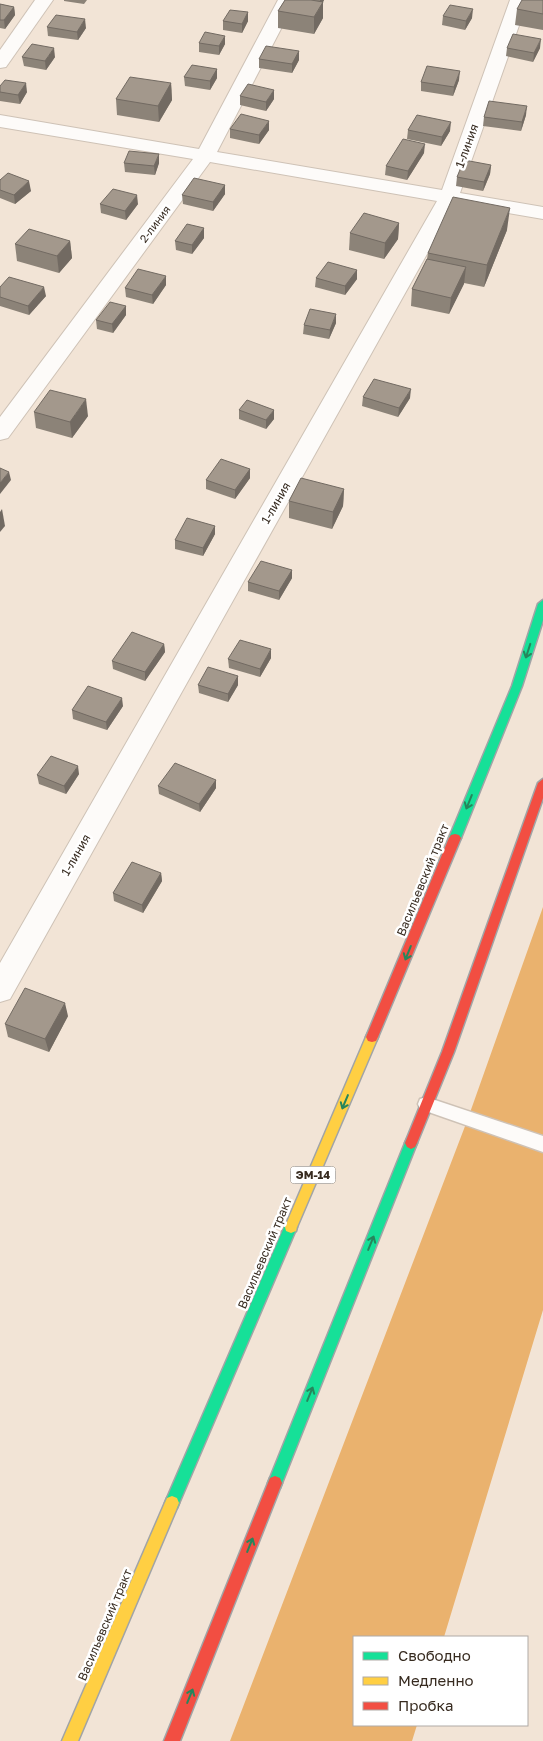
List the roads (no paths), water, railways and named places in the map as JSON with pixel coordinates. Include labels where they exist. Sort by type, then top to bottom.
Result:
[{"type":"main road","name":"Васильевский тракт","points":[[70,1741],[379,1022],[517,686],[543,604]]},
{"type":"main road","points":[[172,1741],[448,1052],[543,782]]},
{"type":"street","points":[[0,63],[44,0]]},
{"type":"street","name":"2-линия","points":[[0,433],[205,156],[287,0]]},
{"type":"street","name":"1-линия","points":[[0,990],[449,197],[519,0]]},
{"type":"street","points":[[0,121],[543,213]]},
{"type":"lane","points":[[426,1104],[543,1144]]}]
